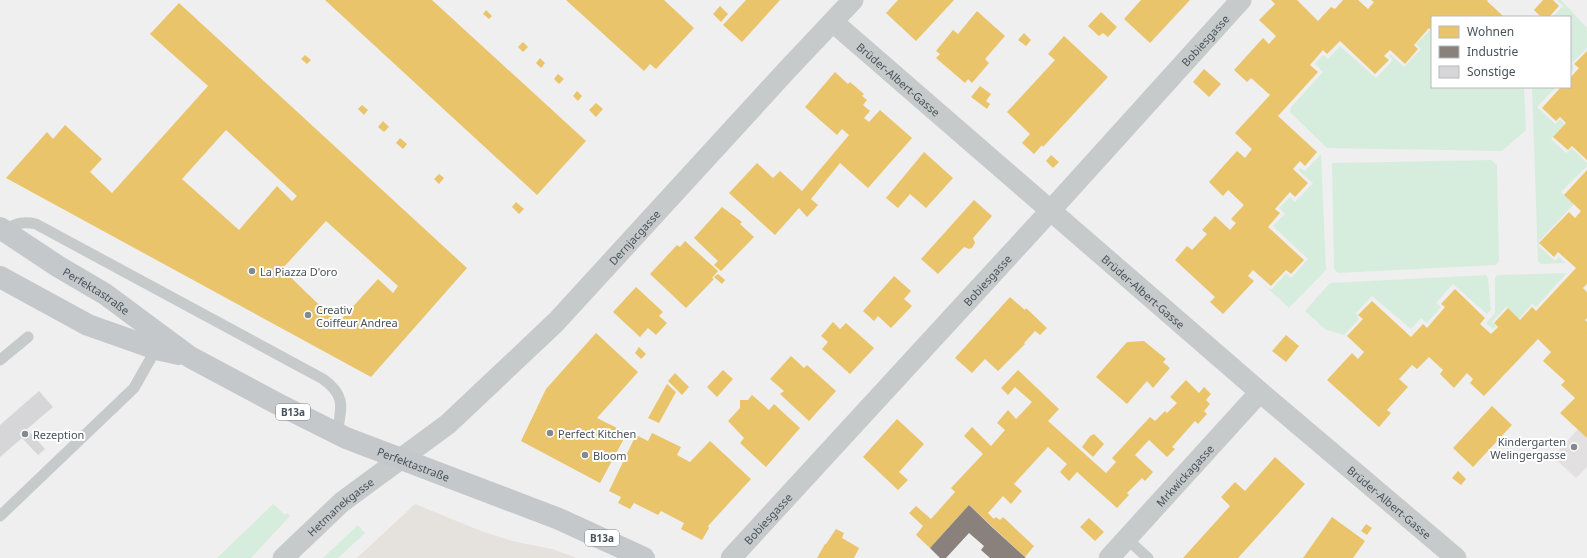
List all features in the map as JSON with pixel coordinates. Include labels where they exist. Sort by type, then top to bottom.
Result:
[{"type":"main road","name":"Perfektastraße","points":[[3,230],[59,267],[105,294],[190,357],[337,434],[401,460],[559,519],[644,558]]},
{"type":"main road","name":"Perfektastraße","points":[[0,277],[88,325],[156,349],[190,357]]},
{"type":"street","name":"Dernjacgasse","points":[[401,460],[448,424],[556,322],[853,0]]},
{"type":"street","name":"Bobiesgasse","points":[[731,558],[1051,210],[1241,0]]},
{"type":"street","name":"Brüder-Albert-Gasse","points":[[833,22],[1260,392],[1456,558]]},
{"type":"street","name":"Mrkwickagasse","points":[[1109,558],[1260,392]]},
{"type":"street","name":"Hetmanekgasse","points":[[283,558],[342,502],[401,460]]},
{"type":"lane","points":[[3,230],[18,223],[26,222],[36,224],[323,379],[332,386],[342,402],[337,434]]},
{"type":"lane","points":[[0,360],[28,337]]},
{"type":"lane","points":[[0,516],[134,388],[156,349]]},
{"type":"lane","points":[[1127,539],[1148,558]]},
{"type":"shaded area","name":"Kindergarten Welingergasse","points":[[1578,429],[1587,438],[1587,467],[1576,478],[1553,457]]},
{"type":"shaded area","points":[[415,504],[481,531],[512,541],[552,549],[577,558],[357,558]]},
{"type":"green space","points":[[1557,0],[1561,0],[1587,28],[1587,48],[1572,63],[1574,69],[1571,72],[1571,16],[1553,16],[1563,6]]},
{"type":"green space","points":[[1430,30],[1431,31],[1431,88],[1524,88],[1526,130],[1502,151],[1327,148],[1290,112],[1291,107],[1323,72],[1315,64],[1323,55],[1328,59],[1340,46],[1376,78],[1393,60],[1389,56],[1390,54],[1404,67],[1421,49],[1416,44]]},
{"type":"green space","points":[[1532,88],[1555,88],[1537,107],[1555,124],[1560,119],[1565,124],[1551,139],[1566,153],[1572,148],[1587,163],[1587,166],[1561,192],[1574,204],[1539,241],[1539,246],[1555,261],[1559,257],[1566,263],[1541,264],[1538,261]]},
{"type":"green space","points":[[1321,154],[1326,270],[1289,308],[1261,282],[1271,290],[1286,273],[1291,278],[1308,259],[1273,226],[1285,214],[1279,208],[1290,197],[1295,202],[1313,183],[1298,170],[1300,168],[1305,171]]},
{"type":"green space","points":[[1491,160],[1497,165],[1499,261],[1496,265],[1338,273],[1334,269],[1332,163]]},
{"type":"green space","points":[[1567,273],[1536,307],[1532,304],[1519,319],[1506,307],[1492,322],[1496,326],[1493,329],[1486,323],[1495,313],[1495,278],[1497,275]]},
{"type":"green space","points":[[1486,275],[1488,278],[1491,310],[1487,314],[1453,284],[1436,303],[1441,307],[1427,323],[1421,318],[1411,329],[1372,296],[1356,313],[1359,319],[1344,335],[1326,330],[1305,311],[1330,283]]},
{"type":"green space","points":[[273,504],[285,515],[287,513],[290,516],[251,558],[217,558]]},
{"type":"green space","points":[[358,525],[365,533],[338,558],[323,558]]},
{"type":"building: Wohnen","points":[[325,0],[432,0],[586,141],[537,195]]},
{"type":"building: Wohnen","points":[[566,0],[664,0],[694,28],[656,69],[650,64],[644,71]]},
{"type":"building: Wohnen","points":[[746,0],[780,0],[742,42],[723,25]]},
{"type":"building: Wohnen","points":[[898,0],[954,0],[916,41],[886,13]]},
{"type":"building: Wohnen","points":[[1141,0],[1190,0],[1150,43],[1124,19]]},
{"type":"building: Wohnen","points":[[1271,0],[1297,0],[1318,21],[1331,7],[1335,9],[1343,0],[1358,0],[1368,9],[1374,2],[1371,0],[1488,0],[1487,1],[1503,16],[1431,16],[1431,30],[1429,28],[1414,45],[1418,49],[1405,64],[1390,50],[1384,56],[1389,60],[1375,74],[1340,41],[1327,54],[1323,50],[1310,65],[1318,72],[1278,116],[1317,152],[1305,166],[1300,161],[1293,169],[1308,183],[1295,197],[1290,192],[1275,209],[1280,213],[1268,227],[1304,260],[1291,274],[1286,270],[1271,286],[1253,270],[1248,276],[1254,281],[1223,314],[1210,302],[1215,297],[1175,260],[1187,246],[1192,250],[1207,234],[1202,230],[1215,216],[1230,230],[1236,223],[1231,219],[1244,205],[1228,190],[1223,196],[1209,182],[1237,151],[1245,158],[1252,149],[1235,133],[1270,95],[1251,78],[1247,82],[1234,70],[1263,38],[1269,44],[1276,36],[1259,20],[1275,4]]},
{"type":"building: Wohnen","points":[[1543,0],[1553,0],[1559,6],[1550,16],[1540,16],[1534,10]]},
{"type":"building: Wohnen","points":[[179,3],[467,268],[371,377],[6,178],[47,132],[53,139],[65,125],[102,159],[90,172],[112,193],[208,86],[150,34]],"holes":[[[226,130],[297,196],[292,201],[277,186],[239,230],[182,179]],[[326,221],[398,286],[393,293],[378,279],[338,323],[282,269]]]},
{"type":"building: Wohnen","points":[[720,6],[728,14],[721,22],[713,14]]},
{"type":"building: Wohnen","points":[[486,10],[492,16],[489,19],[483,14]]},
{"type":"building: Wohnen","points":[[977,11],[1005,36],[985,59],[989,63],[972,83],[968,79],[965,83],[936,58],[940,54],[936,51],[953,30],[958,34]]},
{"type":"building: Wohnen","points":[[1101,12],[1117,27],[1108,37],[1103,33],[1099,36],[1088,26]]},
{"type":"building: Wohnen","points":[[1024,33],[1031,40],[1026,46],[1018,40]]},
{"type":"building: Wohnen","points":[[1064,36],[1108,77],[1043,147],[1042,145],[1034,154],[1022,143],[1030,134],[1007,112],[1055,60],[1048,54]]},
{"type":"building: Wohnen","points":[[523,42],[528,47],[523,52],[518,47]]},
{"type":"building: Wohnen","points":[[1587,51],[1587,160],[1572,146],[1568,150],[1553,137],[1566,123],[1560,117],[1556,121],[1542,108],[1560,88],[1571,88],[1571,77],[1579,68],[1574,64]]},
{"type":"building: Wohnen","points":[[305,55],[311,60],[307,64],[301,59]]},
{"type":"building: Wohnen","points":[[540,58],[545,63],[541,68],[536,63]]},
{"type":"building: Wohnen","points":[[1204,69],[1221,84],[1209,97],[1193,82]]},
{"type":"building: Wohnen","points":[[835,72],[848,84],[850,82],[864,94],[862,96],[867,100],[863,105],[870,111],[864,118],[869,122],[880,110],[912,138],[868,188],[840,163],[811,199],[818,205],[807,217],[799,208],[775,235],[729,193],[757,163],[773,178],[780,171],[802,191],[849,135],[842,129],[837,135],[805,107]]},
{"type":"building: Wohnen","points":[[558,74],[564,79],[559,84],[554,79]]},
{"type":"building: Wohnen","points":[[980,86],[991,94],[986,101],[990,104],[987,109],[971,97]]},
{"type":"building: Wohnen","points":[[577,91],[582,96],[578,101],[573,96]]},
{"type":"building: Wohnen","points":[[596,103],[603,109],[596,117],[589,110]]},
{"type":"building: Wohnen","points":[[362,105],[368,110],[364,115],[358,109]]},
{"type":"building: Wohnen","points":[[383,121],[389,127],[384,132],[378,127]]},
{"type":"building: Wohnen","points":[[400,138],[407,144],[403,149],[396,143]]},
{"type":"building: Wohnen","points":[[924,152],[953,178],[926,208],[910,194],[898,208],[886,198]]},
{"type":"building: Wohnen","points":[[1051,155],[1059,162],[1053,168],[1046,161]]},
{"type":"building: Wohnen","points":[[1587,170],[1587,284],[1583,288],[1587,292],[1587,318],[1585,320],[1587,322],[1587,438],[1560,413],[1575,398],[1561,385],[1565,381],[1543,361],[1551,352],[1538,339],[1484,396],[1470,383],[1473,379],[1467,373],[1454,388],[1440,374],[1443,370],[1429,357],[1417,369],[1412,365],[1399,379],[1408,387],[1387,410],[1391,413],[1379,427],[1327,380],[1352,353],[1358,359],[1364,352],[1347,336],[1363,319],[1358,315],[1372,301],[1411,337],[1423,324],[1427,328],[1445,307],[1441,304],[1455,289],[1485,318],[1480,324],[1491,334],[1498,327],[1494,323],[1508,308],[1520,320],[1532,307],[1536,311],[1576,268],[1558,252],[1554,257],[1539,243],[1569,212],[1575,218],[1581,211],[1564,195]]},
{"type":"building: Wohnen","points":[[439,174],[444,178],[439,184],[434,179]]},
{"type":"building: Wohnen","points":[[974,200],[992,216],[973,238],[975,243],[972,248],[969,249],[964,247],[938,274],[921,259]]},
{"type":"building: Wohnen","points":[[516,202],[524,209],[519,214],[512,207]]},
{"type":"building: Wohnen","points":[[722,207],[742,222],[740,224],[754,237],[721,271],[714,265],[718,261],[694,238]]},
{"type":"building: Wohnen","points":[[685,241],[718,271],[712,278],[714,279],[686,308],[650,274],[677,245],[680,247]]},
{"type":"building: Wohnen","points":[[718,274],[725,280],[722,284],[714,277]]},
{"type":"building: Wohnen","points":[[894,276],[911,291],[904,299],[912,306],[891,328],[878,316],[874,321],[863,311]]},
{"type":"building: Wohnen","points":[[636,287],[663,312],[659,316],[667,323],[656,335],[648,328],[640,337],[613,312]]},
{"type":"building: Wohnen","points":[[1010,297],[1025,310],[1026,308],[1047,328],[1040,335],[1035,331],[1024,343],[1025,344],[998,371],[985,359],[972,373],[955,358]]},
{"type":"building: Wohnen","points":[[833,322],[840,329],[846,323],[874,348],[850,374],[822,349],[828,342],[821,336]]},
{"type":"building: Wohnen","points":[[596,333],[638,372],[597,418],[627,433],[600,483],[521,441],[546,389]]},
{"type":"building: Wohnen","points":[[1286,335],[1299,346],[1286,362],[1272,351]]},
{"type":"building: Wohnen","points":[[1144,341],[1166,359],[1163,362],[1170,368],[1153,388],[1147,381],[1127,404],[1096,377],[1127,342]]},
{"type":"building: Wohnen","points":[[639,347],[646,354],[641,359],[635,353]]},
{"type":"building: Wohnen","points":[[791,356],[804,368],[807,365],[836,391],[809,421],[780,394],[784,391],[770,379]]},
{"type":"building: Wohnen","points":[[723,370],[733,379],[717,397],[707,387]]},
{"type":"building: Wohnen","points":[[1018,370],[1059,409],[1048,421],[1106,473],[1116,462],[1112,458],[1150,417],[1155,421],[1165,411],[1167,413],[1177,403],[1170,397],[1186,380],[1199,393],[1204,387],[1211,394],[1206,400],[1210,404],[1204,411],[1207,414],[1198,424],[1195,421],[1172,447],[1175,449],[1167,457],[1149,440],[1135,455],[1153,472],[1145,481],[1142,478],[1127,493],[1129,495],[1117,508],[1077,472],[1069,481],[1060,472],[1067,464],[1048,447],[1014,484],[1022,491],[1011,504],[1003,496],[988,513],[994,519],[996,517],[1000,520],[1003,517],[1034,546],[1025,557],[969,505],[930,548],[916,535],[923,526],[909,513],[916,506],[931,519],[955,492],[951,488],[983,454],[964,436],[972,427],[991,446],[1005,430],[997,423],[1008,410],[1016,419],[1032,402],[1015,387],[1008,395],[1001,388]]},
{"type":"building: Wohnen","points":[[675,373],[689,387],[682,395],[668,381]]},
{"type":"building: Wohnen","points":[[667,384],[676,392],[659,423],[648,418]]},
{"type":"building: Wohnen","points":[[752,395],[769,410],[774,404],[800,428],[766,467],[740,443],[744,438],[728,421],[740,408],[740,400],[748,400]]},
{"type":"building: Wohnen","points":[[1492,406],[1512,425],[1473,467],[1453,448]]},
{"type":"building: Wohnen","points":[[897,419],[924,444],[899,472],[908,480],[898,490],[863,457]]},
{"type":"building: Wohnen","points":[[652,433],[681,447],[677,455],[690,462],[710,441],[751,479],[708,526],[709,528],[702,540],[681,529],[684,523],[661,511],[658,515],[634,503],[630,509],[618,503],[621,497],[609,491],[636,435],[648,441]]},
{"type":"building: Wohnen","points":[[1094,434],[1104,444],[1093,457],[1082,447],[1090,436]]},
{"type":"building: Wohnen","points":[[1275,457],[1305,484],[1238,558],[1183,558],[1230,506],[1221,497],[1235,482],[1245,491]]},
{"type":"building: Wohnen","points":[[1458,471],[1466,479],[1461,485],[1452,478]]},
{"type":"building: Wohnen","points":[[1332,517],[1365,541],[1353,558],[1303,558]]},
{"type":"building: Wohnen","points":[[1089,518],[1104,532],[1095,541],[1080,527]]},
{"type":"building: Wohnen","points":[[1366,524],[1372,528],[1367,535],[1361,531]]},
{"type":"building: Wohnen","points":[[836,529],[844,533],[842,538],[859,548],[854,558],[817,558],[825,544]]},
{"type":"building: Industrie","points":[[969,505],[1026,558],[990,558],[981,550],[984,546],[969,533],[946,558],[940,558],[930,548]]},
{"type":"building: Sonstige","points":[[39,391],[53,407],[27,429],[45,449],[38,455],[22,438],[0,457],[0,425]]},
{"type":"place","name":"La Piazza D'oro","points":[[252,271]]},
{"type":"place","name":"Creativ Coiffeur Andrea","points":[[308,315]]},
{"type":"place","name":"Perfect Kitchen","points":[[550,433]]},
{"type":"place","name":"Rezeption","points":[[25,434]]},
{"type":"place","name":"Kindergarten Welingergasse","points":[[1574,447]]},
{"type":"place","name":"Bloom","points":[[585,455]]}]
